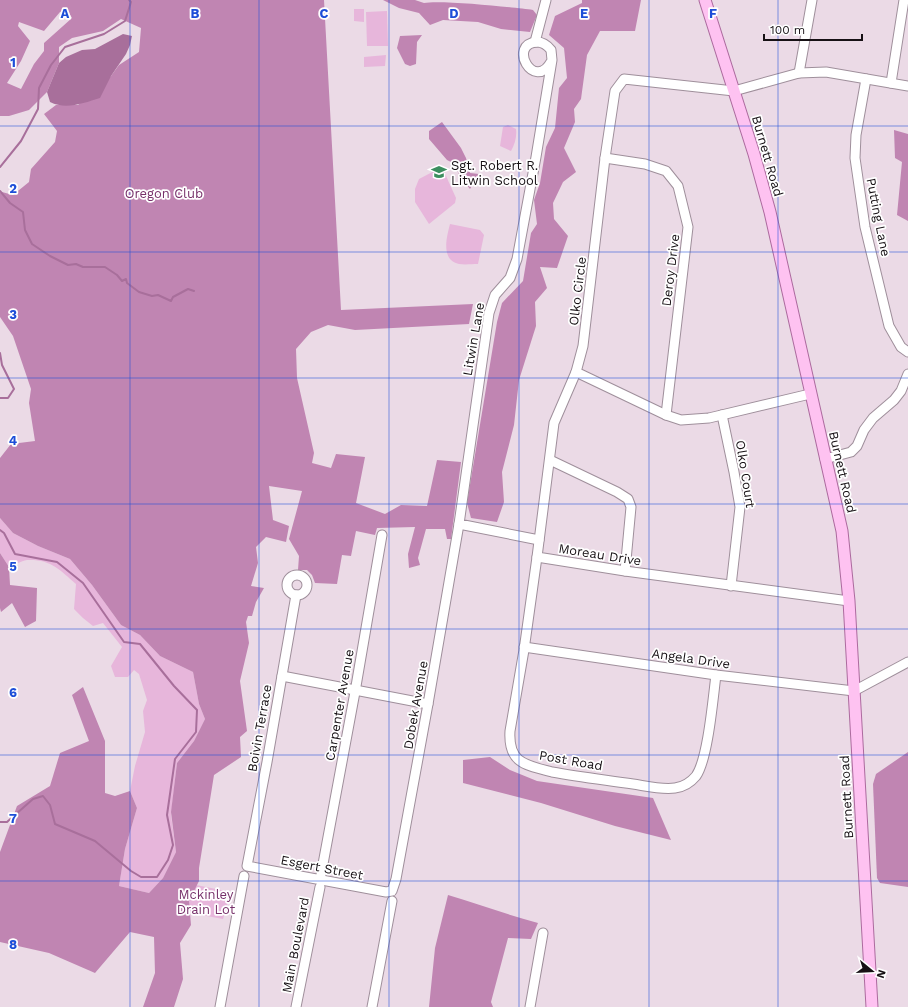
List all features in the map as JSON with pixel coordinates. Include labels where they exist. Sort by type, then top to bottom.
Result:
[{"type":"main road","name":"Burnett Road","points":[[705,0],[770,212],[842,531],[847,568],[872,1007]]},
{"type":"street","points":[[535,42],[546,0]]},
{"type":"street","points":[[799,72],[812,0]]},
{"type":"street","points":[[891,83],[904,0]]},
{"type":"street","points":[[535,42],[543,43],[549,47],[552,54],[551,62],[545,69],[539,71],[533,70],[528,67],[524,58],[524,52],[529,45],[535,42]]},
{"type":"street","name":"Litwin Lane","points":[[459,524],[489,312],[495,295],[510,278],[516,259],[536,157],[551,62]]},
{"type":"street","points":[[734,91],[799,72],[826,72],[908,86]]},
{"type":"street","name":"Olko Circle","points":[[576,372],[583,346],[605,158],[615,91],[624,79],[734,91]]},
{"type":"street","name":"Putting Lane","points":[[866,79],[856,135],[855,158],[865,227],[889,326],[902,347],[908,352]]},
{"type":"street","name":"Deroy Drive","points":[[605,158],[645,164],[666,171],[678,186],[688,228],[666,415]]},
{"type":"street","points":[[537,557],[554,423],[576,372],[666,415],[681,420],[709,418],[810,394]]},
{"type":"street","points":[[825,459],[851,452],[857,446],[864,430],[873,418],[894,400],[901,391],[908,374]]},
{"type":"street","name":"Olko Court","points":[[722,415],[740,507],[731,586]]},
{"type":"street","points":[[550,460],[617,492],[628,499],[631,507],[626,571]]},
{"type":"street","points":[[459,524],[539,540]]},
{"type":"street","name":"Dobek Avenue","points":[[392,891],[396,879],[428,704],[459,524]]},
{"type":"street","name":"Carpenter Avenue","points":[[320,884],[356,690],[382,534]]},
{"type":"street","name":"Moreau Drive","points":[[537,557],[731,586],[849,601]]},
{"type":"street","name":"Post Road","points":[[537,557],[510,731],[511,751],[516,758],[525,764],[552,772],[671,788],[690,782],[698,772],[703,758],[716,675]]},
{"type":"street","name":"Boivin Terrace","points":[[247,866],[296,595]]},
{"type":"street","name":"Angela Drive","points":[[524,647],[716,675],[854,691]]},
{"type":"street","points":[[854,691],[908,662]]},
{"type":"street","points":[[282,676],[428,704]]},
{"type":"street","name":"Esgert Street","points":[[247,866],[320,884],[386,892],[392,891]]},
{"type":"street","points":[[220,1007],[244,876]]},
{"type":"street","name":"Main Boulevard","points":[[296,1007],[320,884]]},
{"type":"street","points":[[372,1007],[392,901]]},
{"type":"street","points":[[530,1007],[543,933]]},
{"type":"green space","name":"Oregon Club","points":[[0,0],[324,0],[341,310],[473,304],[469,324],[355,330],[328,325],[311,332],[296,349],[297,378],[314,453],[312,463],[331,468],[336,454],[365,457],[356,503],[385,514],[401,505],[427,506],[437,460],[461,462],[451,539],[447,539],[445,529],[426,529],[418,558],[420,565],[409,568],[408,554],[415,527],[377,528],[375,535],[356,531],[351,556],[342,555],[337,584],[315,583],[312,575],[307,570],[298,570],[299,556],[289,539],[302,491],[269,486],[273,520],[289,526],[286,542],[266,537],[256,547],[258,563],[251,586],[264,588],[256,602],[252,616],[248,616],[246,622],[249,643],[240,681],[247,731],[240,737],[241,757],[214,775],[199,868],[199,881],[189,901],[191,925],[180,943],[183,979],[174,1007],[143,1007],[155,973],[154,937],[130,932],[95,973],[49,953],[0,942],[0,852],[17,806],[50,786],[60,753],[89,741],[72,695],[83,687],[105,741],[105,793],[115,796],[130,791],[137,808],[125,849],[119,886],[149,893],[163,878],[176,852],[171,812],[177,763],[194,741],[205,719],[199,704],[193,672],[160,656],[140,635],[121,625],[92,585],[70,559],[38,546],[13,533],[0,518],[0,458],[11,444],[35,441],[29,403],[31,389],[13,336],[0,317],[0,193],[2,192],[13,195],[29,182],[31,169],[55,142],[57,131],[44,114],[56,105],[78,105],[111,76],[119,65],[139,52],[141,28],[121,19],[103,31],[72,38],[59,47],[59,63],[47,92],[29,110],[9,116],[0,116]],"holes":[[[68,11],[72,18],[44,43],[44,51],[34,64],[21,89],[7,83],[21,61],[30,41],[18,26],[19,22],[44,31],[60,12]]]},
{"type":"green space","points":[[383,0],[415,0],[424,3],[445,2],[493,6],[533,10],[537,15],[530,32],[501,29],[478,22],[443,20],[430,25],[419,13],[399,8]]},
{"type":"green space","points":[[582,0],[641,0],[635,31],[600,31],[587,55],[581,99],[574,109],[575,122],[564,148],[576,172],[563,182],[553,203],[554,219],[568,236],[557,268],[540,267],[547,288],[535,302],[536,326],[519,380],[514,425],[502,472],[504,502],[497,522],[471,518],[467,503],[497,322],[502,303],[523,281],[531,233],[537,224],[534,200],[540,183],[546,147],[555,128],[559,88],[567,78],[564,48],[549,35],[555,16],[582,3]]},
{"type":"green space","points":[[354,9],[364,9],[364,22],[354,21]]},
{"type":"green space","points":[[387,11],[388,46],[367,46],[366,12]]},
{"type":"green space","points":[[422,35],[417,42],[416,64],[410,66],[405,64],[397,48],[400,36]]},
{"type":"green space","points":[[386,55],[385,66],[364,67],[364,57]]},
{"type":"green space","points":[[442,122],[461,148],[466,158],[470,173],[479,174],[470,189],[461,178],[453,163],[447,160],[429,139],[429,131]]},
{"type":"green space","points":[[508,125],[516,129],[514,146],[511,151],[500,146],[503,127]]},
{"type":"green space","points":[[894,130],[908,134],[908,221],[897,215],[902,162],[895,158]]},
{"type":"green space","points":[[442,167],[456,198],[455,203],[429,224],[415,202],[415,189],[419,179]]},
{"type":"green space","points":[[450,224],[480,230],[484,235],[478,264],[459,264],[453,262],[449,258],[446,247]]},
{"type":"green space","points":[[0,518],[13,533],[38,546],[70,559],[92,585],[121,625],[140,635],[160,656],[193,672],[199,704],[205,719],[194,741],[177,763],[171,815],[176,852],[163,878],[149,893],[119,886],[125,849],[137,808],[130,791],[135,766],[145,732],[143,711],[147,700],[139,674],[134,670],[128,677],[115,677],[111,666],[122,647],[103,623],[93,626],[74,609],[76,584],[65,574],[49,563],[35,560],[27,560],[9,567],[0,553]]},
{"type":"green space","points":[[0,553],[9,567],[10,585],[37,588],[36,621],[25,627],[12,603],[1,612]]},
{"type":"green space","points":[[908,752],[908,887],[880,883],[877,878],[873,784],[876,774]]},
{"type":"green space","points":[[490,757],[510,770],[537,781],[653,798],[671,840],[615,826],[541,803],[463,783],[463,760]]},
{"type":"green space","name":"Mckinley Drain Lot","points":[[196,885],[231,892],[223,919],[180,911]]},
{"type":"green space","points":[[448,895],[538,923],[531,939],[508,938],[491,1002],[493,1007],[429,1007],[435,948]]},
{"type":"shaded area","points":[[123,34],[132,36],[130,45],[126,54],[111,76],[100,98],[69,106],[50,102],[47,92],[59,63],[66,57],[82,50],[95,49]]},
{"type":"waterway","points":[[0,167],[21,141],[38,109],[39,88],[51,65],[65,47],[104,34],[125,21],[131,2],[129,0]]},
{"type":"waterway","points":[[0,191],[10,203],[23,212],[25,230],[32,244],[50,256],[68,265],[76,264],[83,267],[105,267],[117,275],[122,281],[126,279],[127,283],[139,292],[152,296],[158,295],[171,301],[173,297],[188,289],[194,291]]},
{"type":"waterway","points":[[0,353],[2,365],[14,389],[8,398],[0,398]]},
{"type":"waterway","points":[[0,530],[4,533],[15,554],[57,562],[83,583],[124,642],[140,644],[174,686],[197,710],[196,732],[175,759],[167,815],[173,845],[168,860],[157,877],[141,877],[131,871],[95,841],[55,824],[50,805],[43,796],[33,799],[7,822],[0,822]]},
{"type":"place","name":"Sgt. Robert R. Litwin School","points":[[439,172]]}]
